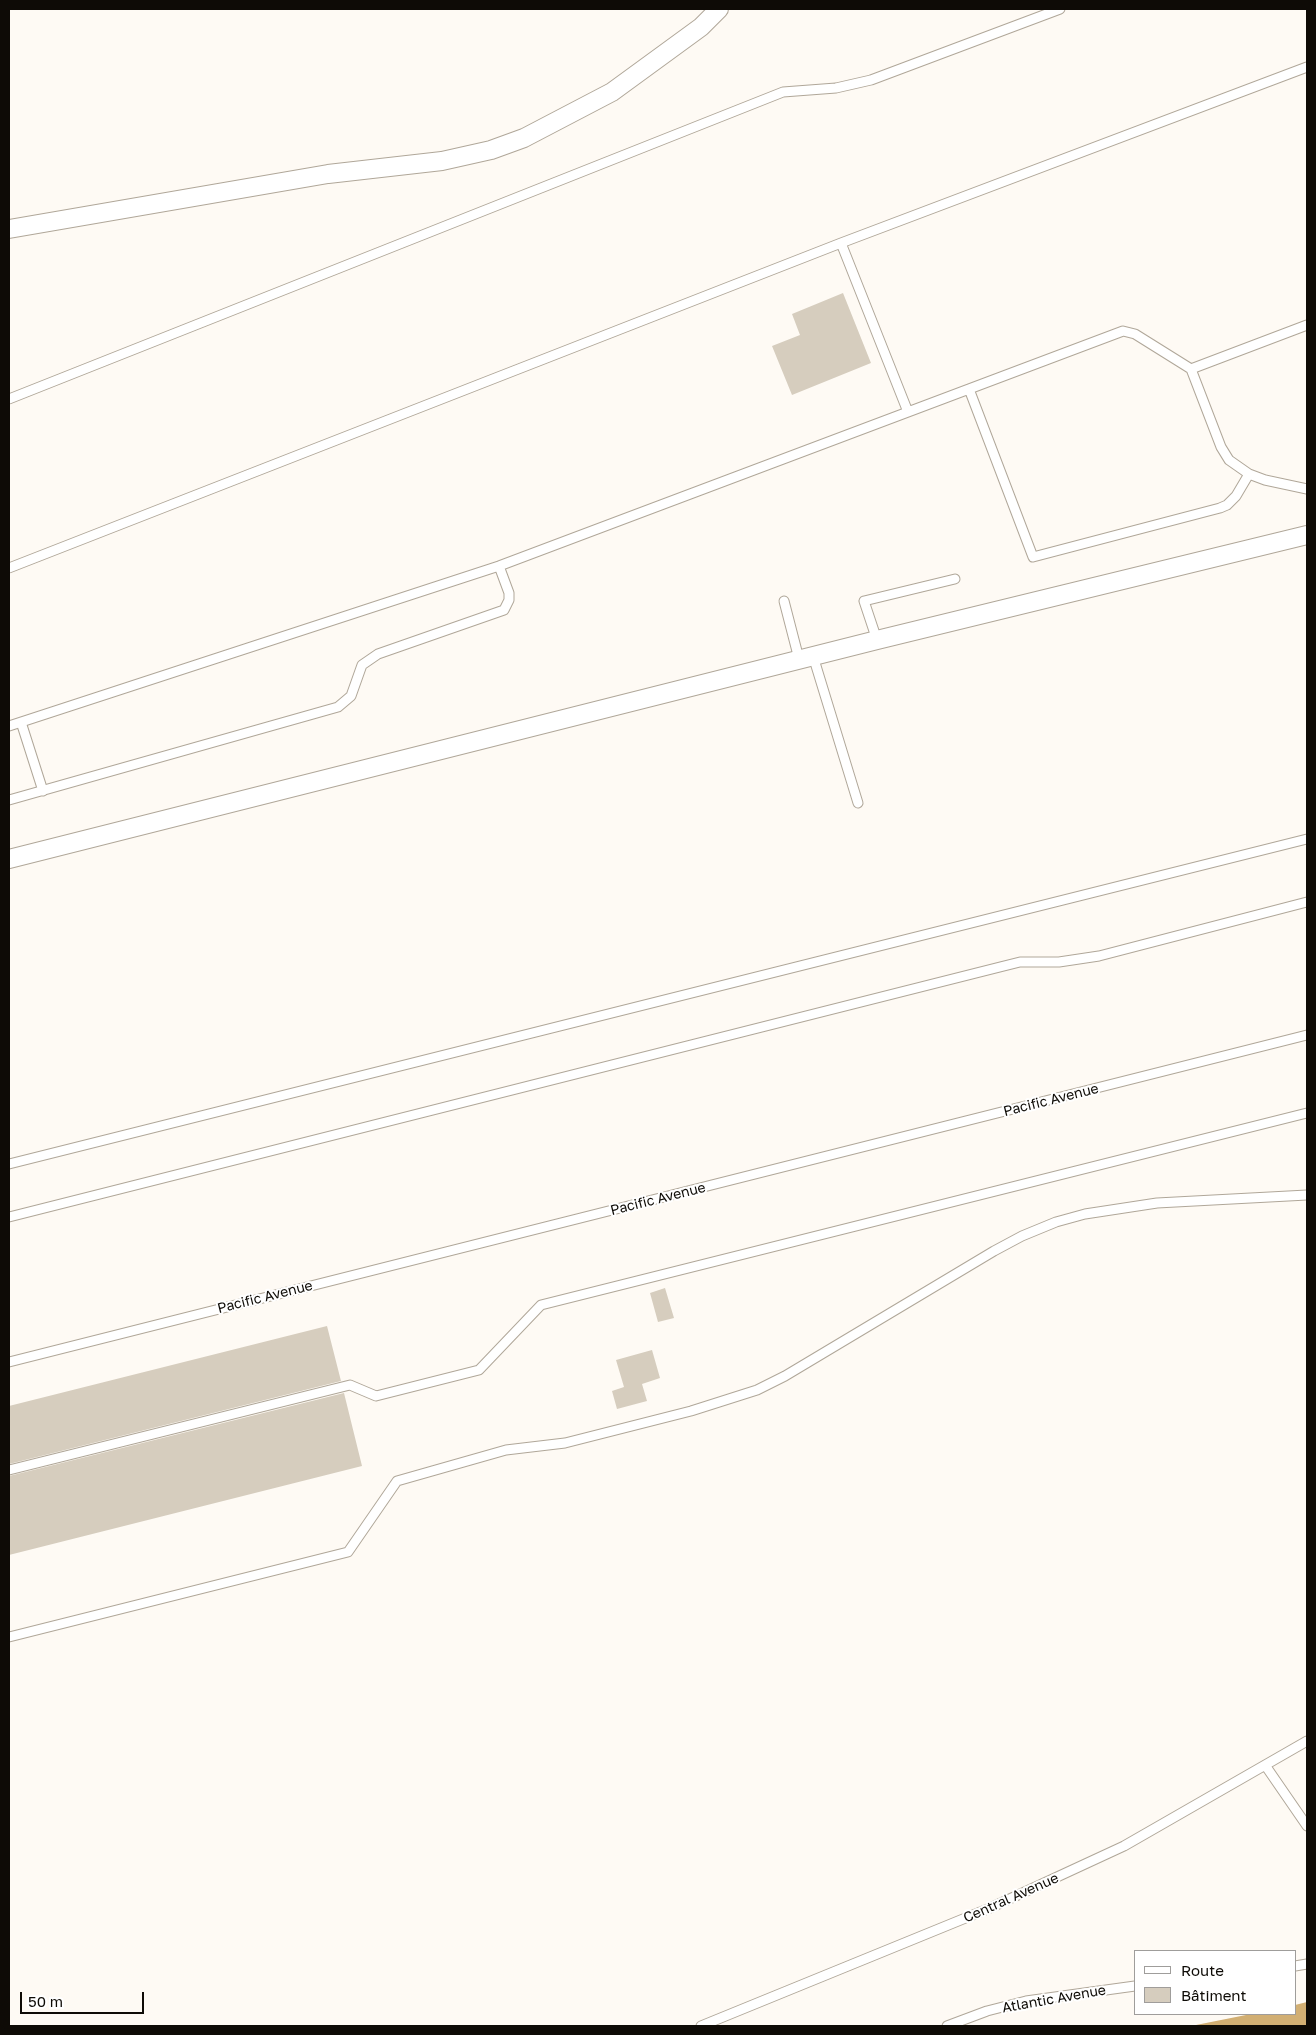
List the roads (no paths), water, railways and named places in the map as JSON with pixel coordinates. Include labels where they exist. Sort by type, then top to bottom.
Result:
[{"type":"street","points":[[9,230],[328,174],[442,161],[491,150],[524,138],[612,92],[701,27],[719,9]]},
{"type":"street","points":[[9,859],[877,640],[1307,535]]},
{"type":"lane","points":[[9,399],[783,92],[836,88],[872,80],[1060,9]]},
{"type":"lane","points":[[9,568],[841,243],[1307,67]]},
{"type":"lane","points":[[841,243],[908,412]]},
{"type":"lane","points":[[1191,369],[1307,325]]},
{"type":"lane","points":[[9,726],[499,566],[1124,332],[1135,334],[1191,369],[1221,447],[1228,460],[1249,474],[1265,480],[1307,489]]},
{"type":"lane","points":[[969,390],[1033,557],[1220,508],[1232,502],[1249,474]]},
{"type":"lane","points":[[9,800],[338,707],[351,696],[362,666],[378,654],[504,610],[510,600],[499,566]]},
{"type":"lane","points":[[877,640],[864,601],[955,579]]},
{"type":"lane","points":[[784,601],[858,803]]},
{"type":"lane","points":[[21,722],[43,791]]},
{"type":"lane","points":[[9,1164],[1307,839]]},
{"type":"lane","points":[[9,1217],[1020,962],[1059,962],[1099,956],[1307,902]]},
{"type":"lane","name":"Pacific Avenue","points":[[9,1362],[1307,1035]]},
{"type":"lane","points":[[9,1470],[350,1385],[376,1396],[479,1370],[541,1304],[1307,1113]]},
{"type":"lane","points":[[9,1638],[348,1552],[397,1480],[506,1450],[565,1443],[691,1411],[757,1390],[785,1376],[994,1250],[1056,1222],[1093,1212],[1157,1203],[1307,1195]]},
{"type":"lane","name":"Central Avenue","points":[[702,2026],[990,1908],[1124,1846],[1307,1741]]},
{"type":"lane","points":[[1265,1765],[1307,1826]]},
{"type":"lane","name":"Atlantic Avenue","points":[[947,2026],[987,2011],[1026,2001],[1134,1986]]}]
